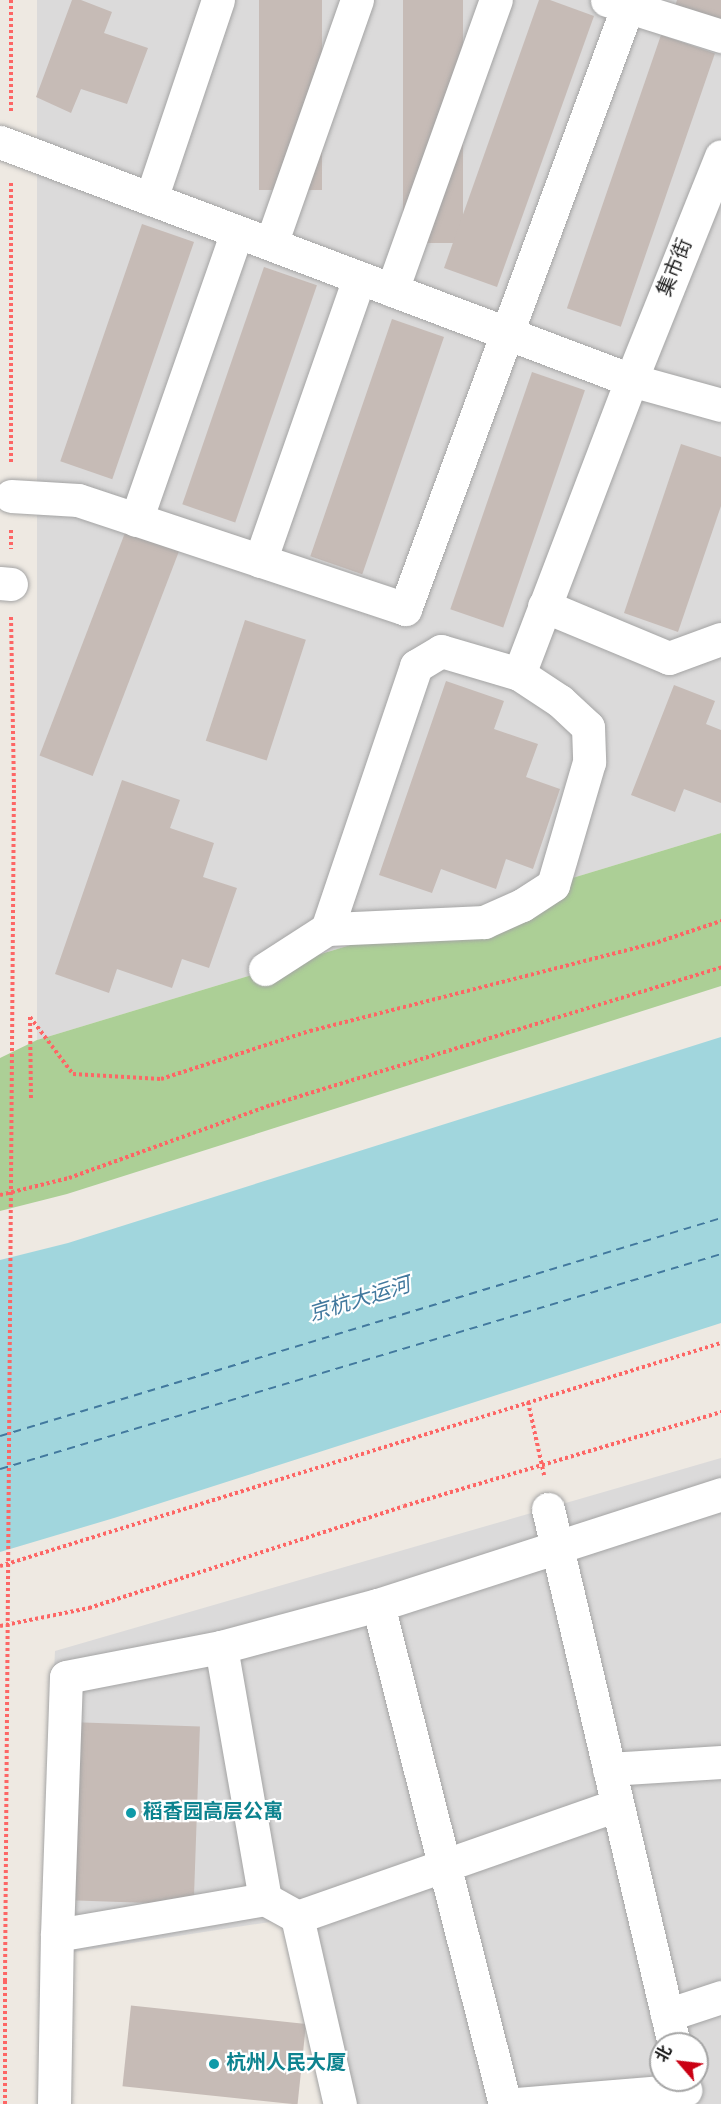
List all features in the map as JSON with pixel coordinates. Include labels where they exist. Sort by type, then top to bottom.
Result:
[{"type":"street","points":[[151,199],[218,0]]},
{"type":"street","points":[[271,244],[357,0]]},
{"type":"street","points":[[392,290],[496,0]]},
{"type":"street","points":[[11,496],[78,500],[405,609],[506,333],[621,2],[721,36]]},
{"type":"street","points":[[6,144],[631,380],[721,405]]},
{"type":"street","name":"集市街","points":[[519,674],[631,380],[721,156]]},
{"type":"street","points":[[136,520],[237,232]]},
{"type":"street","points":[[260,561],[359,278]]},
{"type":"street","points":[[544,606],[669,658],[721,639]]},
{"type":"street","points":[[265,969],[327,929],[484,922],[522,905],[553,885],[589,762],[588,728],[560,701],[519,674],[441,651],[416,666],[327,929]]},
{"type":"street","points":[[54,2104],[66,1677],[221,1647],[378,1605],[556,1546],[719,1503]]},
{"type":"street","points":[[548,1509],[670,2030],[721,1997]]},
{"type":"street","points":[[378,1605],[505,2104]]},
{"type":"street","points":[[221,1647],[265,1899]]},
{"type":"street","points":[[609,1769],[721,1762]]},
{"type":"street","points":[[297,1917],[617,1804]]},
{"type":"street","points":[[57,1935],[265,1899],[297,1917],[340,2104]]},
{"type":"street","points":[[514,2104],[672,2092]]},
{"type":"path","points":[[5,2104],[14,790],[5,584],[11,496],[6,144],[11,0]]},
{"type":"path","points":[[31,1098],[30,1017],[73,1074],[160,1079],[310,1030],[652,944],[721,921]]},
{"type":"path","points":[[0,1196],[69,1178],[271,1105],[721,967]]},
{"type":"path","points":[[0,1566],[721,1343]]},
{"type":"path","points":[[528,1402],[542,1465]]},
{"type":"path","points":[[0,1626],[89,1608],[404,1506],[721,1412]]},
{"type":"shaded area","points":[[37,0],[721,0],[721,833],[37,1040]]},
{"type":"shaded area","points":[[721,1458],[721,2104],[323,2104],[283,1920],[40,1957],[55,1651]]},
{"type":"green space","points":[[721,833],[721,986],[67,1194],[0,1211],[0,1058],[37,1040]]},
{"type":"water","name":"京杭大运河","points":[[721,1037],[721,1323],[114,1518],[0,1552],[0,1260],[68,1243]]},
{"type":"building","points":[[72,0],[81,0],[112,12],[104,33],[148,48],[127,104],[81,89],[71,113],[36,97]]},
{"type":"building","points":[[259,0],[322,0],[322,190],[259,190]]},
{"type":"building","points":[[403,0],[463,0],[463,243],[403,243]]},
{"type":"building","points":[[539,0],[550,0],[594,16],[497,287],[444,268]]},
{"type":"building","points":[[677,0],[721,0],[721,25],[674,9]]},
{"type":"building","points":[[661,35],[715,54],[621,327],[567,308]]},
{"type":"building","points":[[142,224],[194,242],[112,479],[60,461]]},
{"type":"building","points":[[264,267],[317,285],[235,523],[182,504]]},
{"type":"building","points":[[392,319],[444,337],[362,574],[310,556]]},
{"type":"building","points":[[532,372],[585,390],[503,628],[450,609]]},
{"type":"building","points":[[681,444],[721,457],[721,506],[678,632],[624,613]]},
{"type":"building","points":[[128,525],[181,545],[93,776],[39,756]]},
{"type":"building","points":[[245,620],[306,640],[267,761],[206,741]]},
{"type":"building","points":[[446,681],[504,701],[494,729],[538,744],[526,777],[560,789],[533,869],[506,859],[496,889],[441,869],[432,893],[379,875]]},
{"type":"building","points":[[674,685],[715,701],[706,724],[721,730],[721,803],[684,789],[675,812],[631,795]]},
{"type":"building","points":[[122,780],[180,800],[170,828],[214,843],[203,877],[237,888],[209,968],[182,959],[172,988],[117,969],[109,993],[55,974]]},
{"type":"building","name":"稻香园高层公寓","points":[[69,1722],[200,1727],[194,1904],[63,1900]]},
{"type":"building","name":"杭州人民大厦","points":[[131,2006],[306,2024],[298,2104],[122,2086]]},
{"type":"ferry route","points":[[0,1436],[721,1218]]},
{"type":"ferry route","points":[[0,1469],[721,1254]]},
{"type":"place","name":"稻香园高层公寓","points":[[131,1813]]},
{"type":"place","name":"杭州人民大厦","points":[[214,2064]]}]
